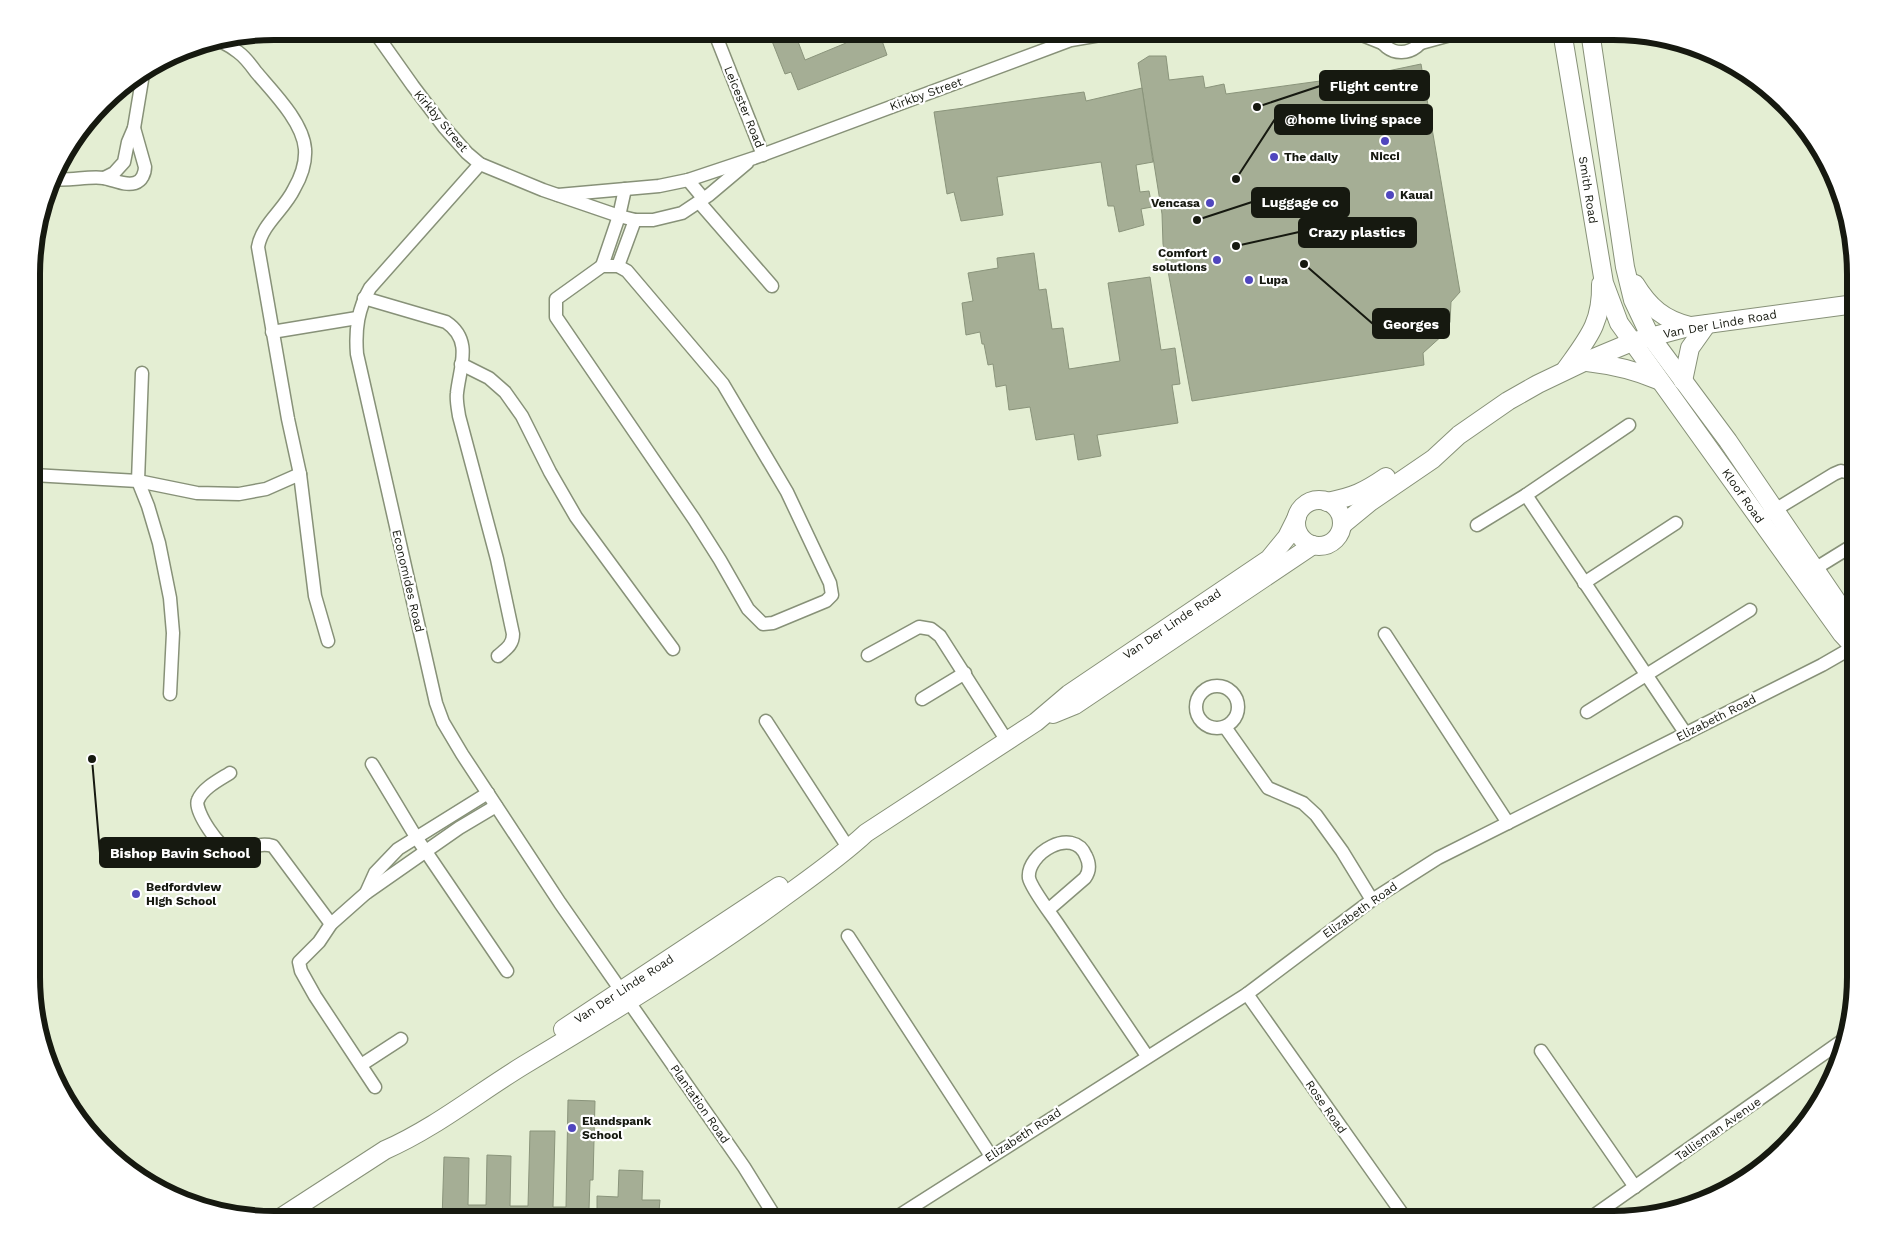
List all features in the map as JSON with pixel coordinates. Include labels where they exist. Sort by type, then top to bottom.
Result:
[{"type":"main road","name":"Smith Road","points":[[1563,40],[1604,283],[1619,323],[1632,342]]},
{"type":"main road","name":"Smith Road","points":[[1591,40],[1625,267],[1633,300],[1650,336]]},
{"type":"main road","points":[[1565,371],[1595,327],[1600,314],[1598,250]]},
{"type":"main road","points":[[1625,267],[1653,309],[1668,319],[1699,325],[1690,348],[1683,380]]},
{"type":"main road","name":"Van Der Linde Road","points":[[1342,525],[1370,502],[1433,459],[1459,435],[1508,401],[1584,362],[1650,336],[1699,325],[1847,305]]},
{"type":"main road","name":"Kloof Road","points":[[1650,336],[1776,509],[1808,573],[1847,634]]},
{"type":"main road","name":"Kloof Road","points":[[1632,342],[1760,520],[1847,619]]},
{"type":"main road","points":[[1584,362],[1614,365],[1641,372],[1661,381]]},
{"type":"main road","name":"Van Der Linde Road","points":[[1327,502],[1349,498],[1357,494],[1426,449],[1459,435]]},
{"type":"main road","points":[[1318,500],[1334,505],[1342,525],[1340,532],[1332,542],[1319,546],[1313,545],[1301,537],[1296,524],[1297,517],[1306,504],[1318,500]]},
{"type":"main road","name":"Van Der Linde Road","points":[[291,1211],[385,1150],[399,1135],[433,1112],[625,997],[811,866],[846,846],[1036,722],[1068,694],[1269,559],[1287,537],[1297,517]]},
{"type":"main road","name":"Van Der Linde Road","points":[[1036,722],[1075,705],[1313,545]]},
{"type":"street","name":"Kirkby Street","points":[[380,40],[444,127],[467,153],[480,164],[558,195],[619,216],[635,220],[652,220],[682,213],[758,156]]},
{"type":"street","name":"Leicester Road","points":[[717,40],[758,156]]},
{"type":"street","name":"Kirkby Street","points":[[558,195],[659,186],[688,180],[1071,40]]},
{"type":"street","points":[[1382,40],[1388,48],[1404,52],[1412,50],[1421,43],[1432,40]]},
{"type":"street","points":[[227,45],[240,53],[273,91],[294,120],[301,134],[304,148],[303,168],[294,191],[268,224],[259,241],[259,255],[300,474],[315,596],[328,641]]},
{"type":"street","points":[[104,178],[114,173],[124,162],[128,142],[134,128],[142,81]]},
{"type":"street","points":[[61,179],[104,178],[124,183],[139,181],[145,173],[145,167],[134,128]]},
{"type":"street","name":"Economides Road","points":[[480,164],[378,277],[364,298],[357,318],[357,354],[436,703],[442,722],[496,806],[625,997]]},
{"type":"street","points":[[688,180],[701,200],[772,286]]},
{"type":"street","points":[[602,266],[618,266],[627,272],[723,384],[787,492],[830,582],[832,595],[826,601],[773,623],[763,624],[748,609],[699,527],[556,316],[556,299],[602,266],[619,216],[625,188]]},
{"type":"street","points":[[618,266],[635,220]]},
{"type":"street","points":[[364,298],[446,322],[455,328],[461,337],[463,345],[462,364],[457,396],[459,416],[497,559],[513,634],[513,641],[509,647],[498,656]]},
{"type":"street","points":[[272,332],[357,318]]},
{"type":"street","points":[[462,364],[489,378],[505,392],[522,416],[550,472],[576,517],[673,649]]},
{"type":"street","points":[[142,373],[138,481],[159,542],[170,598],[173,633],[170,694]]},
{"type":"street","points":[[1477,525],[1526,495],[1629,425]]},
{"type":"street","points":[[1760,520],[1834,474],[1841,471],[1847,472]]},
{"type":"street","points":[[40,475],[138,481],[197,493],[239,494],[266,489],[300,474]]},
{"type":"street","points":[[1526,495],[1686,734]]},
{"type":"street","points":[[1584,583],[1676,524]]},
{"type":"street","points":[[1808,573],[1847,549]]},
{"type":"street","points":[[1587,712],[1750,610]]},
{"type":"street","points":[[868,655],[919,627],[931,629],[940,636],[1007,741]]},
{"type":"street","points":[[1385,634],[1508,823]]},
{"type":"street","name":"Elizabeth Road","points":[[906,1211],[1246,994],[1372,900],[1438,858],[1847,651]]},
{"type":"street","points":[[922,699],[965,673]]},
{"type":"street","points":[[766,721],[846,846]]},
{"type":"street","points":[[1225,727],[1268,788],[1303,803],[1316,815],[1342,851],[1372,900]]},
{"type":"street","points":[[372,764],[425,851],[507,971]]},
{"type":"street","points":[[230,773],[210,786],[196,802],[196,806],[206,824],[229,852],[236,852],[262,844],[273,846],[331,924]]},
{"type":"street","points":[[366,893],[375,873],[398,849],[488,793]]},
{"type":"street","points":[[375,1087],[315,996],[301,971],[299,962],[319,942],[331,924],[366,893],[425,851],[496,806]]},
{"type":"street","points":[[1048,910],[1086,878],[1089,872],[1088,861],[1084,852],[1073,842],[1068,841],[1056,845],[1040,854],[1029,870],[1030,881],[1048,910],[1147,1056]]},
{"type":"street","points":[[848,936],[991,1156]]},
{"type":"street","name":"Rose Road","points":[[1246,994],[1400,1211]]},
{"type":"street","name":"Plantation Road","points":[[625,997],[744,1167],[771,1211]]},
{"type":"street","points":[[361,1065],[401,1039]]},
{"type":"street","name":"Tallisman Avenue","points":[[1600,1211],[1837,1044]]},
{"type":"street","points":[[1541,1051],[1635,1187]]},
{"type":"building","points":[[772,40],[797,40],[805,60],[846,43],[845,40],[850,40],[851,42],[857,40],[882,40],[887,55],[798,90],[791,72],[785,74]]},
{"type":"building","points":[[1149,56],[1166,56],[1169,80],[1203,76],[1205,88],[1224,84],[1226,94],[1378,73],[1421,64],[1460,292],[1451,302],[1450,322],[1444,334],[1423,353],[1424,365],[1192,401],[1163,244],[1162,214],[1138,63]]},
{"type":"building","points":[[1142,88],[1153,162],[1136,165],[1140,192],[1149,191],[1152,207],[1141,209],[1144,225],[1119,232],[1114,206],[1108,206],[1101,162],[997,177],[1003,215],[961,221],[954,192],[947,194],[934,112],[1084,92],[1086,101]]},
{"type":"building","points":[[1034,253],[1039,290],[1046,289],[1052,329],[1063,328],[1069,369],[1120,361],[1108,283],[1150,277],[1161,350],[1175,348],[1180,384],[1172,385],[1178,423],[1097,435],[1101,456],[1078,460],[1074,434],[1036,440],[1030,407],[1009,410],[1006,385],[996,387],[993,364],[988,365],[980,332],[966,335],[962,303],[973,301],[968,273],[998,268],[997,258]]},
{"type":"building","points":[[568,1100],[595,1101],[593,1180],[590,1180],[589,1209],[597,1209],[597,1196],[618,1197],[619,1170],[643,1171],[642,1200],[660,1200],[659,1211],[442,1211],[444,1157],[469,1158],[468,1205],[486,1205],[487,1155],[511,1156],[510,1206],[528,1206],[530,1131],[555,1131],[553,1207],[566,1207]]},
{"type":"place","name":"Flight centre","points":[[1257,107]]},
{"type":"place","name":"Nicci","points":[[1385,141]]},
{"type":"place","name":"The daily","points":[[1274,157]]},
{"type":"place","name":"@home living space","points":[[1236,179]]},
{"type":"place","name":"Kauai","points":[[1390,195]]},
{"type":"place","name":"Vencasa","points":[[1210,203]]},
{"type":"place","name":"Luggage co","points":[[1197,220]]},
{"type":"place","name":"Crazy plastics","points":[[1236,246]]},
{"type":"place","name":"Comfort solutions","points":[[1217,260]]},
{"type":"place","name":"Georges","points":[[1304,264]]},
{"type":"place","name":"Lupa","points":[[1249,280]]},
{"type":"place","name":"Bishop Bavin School","points":[[92,759]]},
{"type":"place","name":"Bedfordview High School","points":[[136,894]]},
{"type":"place","name":"Elandspank School","points":[[572,1128]]}]
